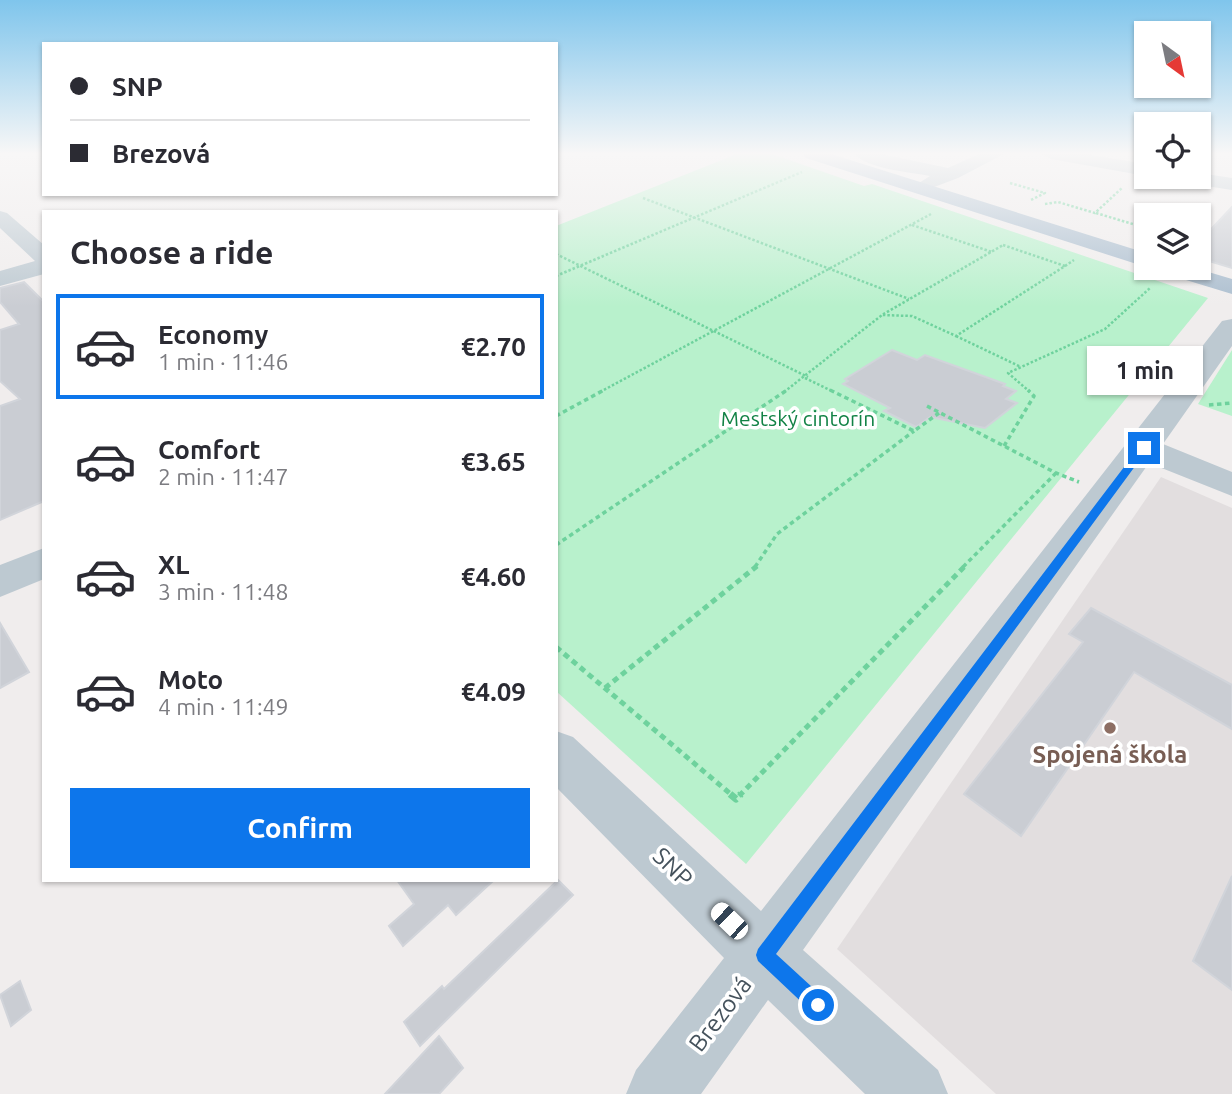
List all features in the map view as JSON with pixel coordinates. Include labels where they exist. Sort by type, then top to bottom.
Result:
[{"type":"main road","points":[[971,205],[1134,256]]},
{"type":"main road","points":[[1210,280],[1232,287]]},
{"type":"street","points":[[0,217],[42,255]]},
{"type":"street","points":[[0,279],[42,267]]},
{"type":"street","name":"Brezová","points":[[660,1094],[1232,327]]},
{"type":"street","points":[[1144,448],[1232,485]]},
{"type":"street","points":[[0,582],[42,563]]},
{"type":"street","name":"SNP","points":[[558,755],[764,955],[914,1094]]},
{"type":"path","points":[[662,205],[909,299]]},
{"type":"path","points":[[558,275],[722,205]]},
{"type":"path","points":[[1039,207],[1046,205]]},
{"type":"path","points":[[1068,205],[1134,224]]},
{"type":"path","points":[[1095,213],[1103,205]]},
{"type":"path","points":[[558,415],[932,213]]},
{"type":"path","points":[[911,225],[992,252]]},
{"type":"path","points":[[558,544],[807,377],[881,315],[1003,245],[1065,266]]},
{"type":"path","points":[[558,255],[915,431]]},
{"type":"path","points":[[956,336],[1082,255]]},
{"type":"path","points":[[1004,446],[1034,396],[1008,373],[1105,329],[1150,288]]},
{"type":"path","points":[[881,315],[912,316],[1022,367]]},
{"type":"path","points":[[1206,405],[1232,403]]},
{"type":"path","points":[[926,406],[1056,473],[1091,486]]},
{"type":"path","points":[[605,688],[760,563],[777,534],[939,413]]},
{"type":"path","points":[[558,649],[736,799],[1056,473]]},
{"type":"shaded area","name":"Spojená škola","points":[[1161,477],[1232,508],[1232,1094],[996,1094],[837,949]]},
{"type":"green space","name":"Mestský cintorín","points":[[609,205],[934,205],[1134,273],[1134,280],[1155,280],[1208,298],[746,864],[558,693],[558,225]]},
{"type":"green space","points":[[1232,350],[1232,416],[1198,404]]},
{"type":"building","points":[[1232,207],[1232,268],[1211,262],[1211,229]]},
{"type":"building","points":[[24,282],[42,300],[42,502],[0,520],[0,406],[20,399],[0,381],[0,330],[19,324],[0,302],[0,288]]},
{"type":"building","points":[[892,350],[917,360],[925,355],[1005,384],[1003,386],[1016,391],[1006,399],[1017,403],[985,428],[930,417],[916,427],[884,411],[890,408],[843,384],[848,381],[845,379]]},
{"type":"building","points":[[1091,608],[1232,685],[1232,729],[1134,672],[1021,836],[964,794],[1083,642],[1069,634]]},
{"type":"building","points":[[0,623],[29,672],[0,688]]},
{"type":"building","points":[[1232,876],[1232,990],[1193,961]]},
{"type":"building","points":[[558,880],[573,895],[420,1046],[404,1022],[442,986],[444,989]]},
{"type":"building","points":[[398,882],[492,882],[456,915],[448,905],[403,946],[389,926],[414,904]]},
{"type":"building","points":[[20,981],[31,1010],[11,1026],[0,995]]},
{"type":"building","points":[[439,1036],[463,1068],[439,1094],[385,1094]]},
{"type":"place","name":"Spojená škola","points":[[1110,728]]},
{"type":"route","points":[[818,1005],[764,955],[1144,448]]}]
